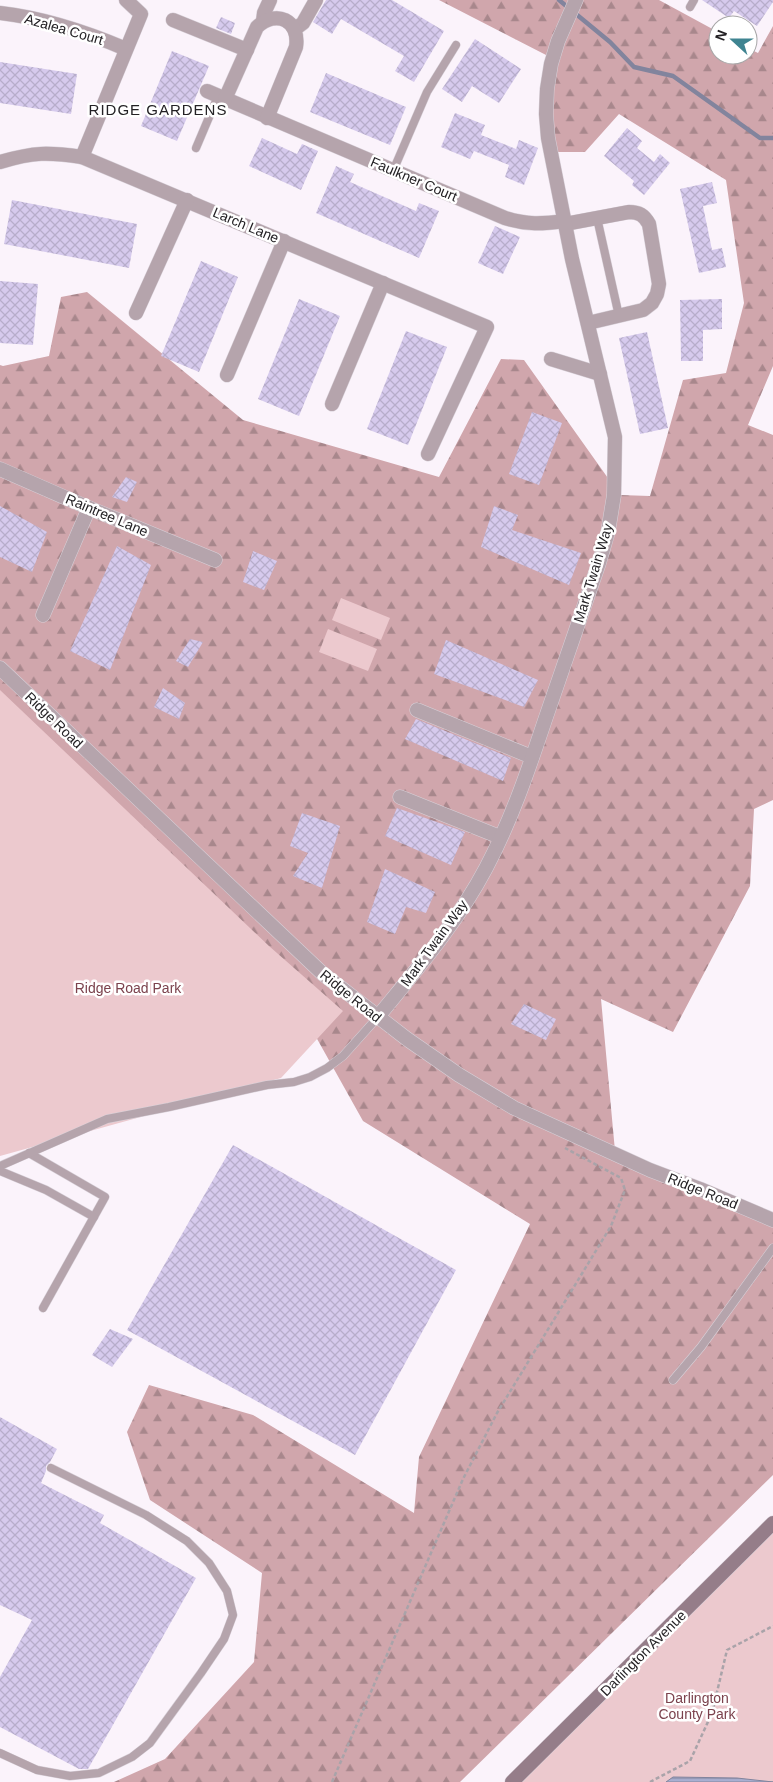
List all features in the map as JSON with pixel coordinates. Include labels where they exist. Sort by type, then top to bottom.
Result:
[{"type":"main road","name":"Darlington Avenue","points":[[512,1782],[773,1522]]},
{"type":"street","points":[[82,156],[141,14],[126,0]]},
{"type":"street","points":[[263,21],[264,13],[270,0]]},
{"type":"street","points":[[295,29],[303,23],[316,0]]},
{"type":"street","name":"Mark Twain Way","points":[[377,1018],[434,948],[458,914],[485,868],[500,837],[532,757],[608,532],[614,495],[615,437],[565,222],[548,138],[546,114],[551,64],[558,41],[576,0]]},
{"type":"street","name":"Azalea Court","points":[[0,13],[61,26],[97,37],[126,49]]},
{"type":"street","points":[[217,96],[247,50],[257,27],[263,21],[281,18],[289,22],[295,29],[298,38],[267,118]]},
{"type":"street","points":[[173,20],[247,50]]},
{"type":"street","name":"Faulkner Court","points":[[217,96],[520,223],[565,222],[637,212],[645,217],[649,224],[659,284],[652,304],[643,310],[619,316]]},
{"type":"street","name":"Larch Lane","points":[[0,162],[27,154],[52,152],[82,156],[487,327],[428,454]]},
{"type":"street","points":[[136,313],[187,200]]},
{"type":"street","points":[[227,375],[284,241]]},
{"type":"street","points":[[332,404],[383,283]]},
{"type":"street","points":[[588,323],[619,316]]},
{"type":"street","points":[[551,359],[600,374]]},
{"type":"street","name":"Raintree Lane","points":[[0,469],[215,560]]},
{"type":"street","points":[[43,615],[89,508]]},
{"type":"street","name":"Ridge Road","points":[[0,668],[276,931],[323,974],[377,1018],[459,1075],[514,1108],[650,1170],[773,1220]]},
{"type":"street","points":[[417,710],[532,757]]},
{"type":"street","points":[[400,797],[500,837]]},
{"type":"lane","points":[[393,171],[427,92],[456,45]]},
{"type":"lane","points":[[196,148],[217,96]]},
{"type":"lane","points":[[597,218],[619,316]]},
{"type":"lane","points":[[0,1166],[107,1119],[267,1085],[294,1082],[310,1077],[327,1068],[343,1056],[377,1018]]},
{"type":"lane","points":[[29,1153],[104,1197],[43,1308]]},
{"type":"lane","points":[[0,1171],[46,1190],[94,1217]]},
{"type":"lane","points":[[673,1380],[701,1347],[773,1248]]},
{"type":"lane","points":[[0,1753],[37,1770],[70,1776],[99,1772],[132,1757],[150,1743],[201,1673],[224,1639],[233,1614],[227,1591],[209,1563],[187,1541],[146,1516],[51,1468]]},
{"type":"path","points":[[332,1782],[463,1479],[497,1413],[611,1226],[625,1190],[621,1178],[564,1148]]},
{"type":"path","points":[[650,1782],[690,1761],[712,1714],[727,1650],[773,1626]]},
{"type":"green space","points":[[439,0],[659,0],[708,27],[708,65],[758,65],[758,53],[773,26],[773,366],[748,425],[773,435],[773,800],[754,809],[750,886],[673,1032],[601,999],[615,1151],[773,1222],[773,1475],[460,1782],[114,1782],[165,1759],[254,1662],[262,1573],[150,1500],[127,1432],[149,1385],[253,1415],[414,1513],[419,1457],[530,1224],[363,1121],[316,1037],[0,1112],[0,365],[3,366],[49,356],[61,297],[87,292],[243,420],[439,477],[501,359],[524,360],[620,495],[650,496],[683,380],[726,373],[744,303],[726,180],[619,114],[585,152],[548,152],[548,56]]},
{"type":"green space","points":[[341,598],[390,618],[381,640],[332,620]]},
{"type":"green space","points":[[328,629],[377,649],[368,671],[319,652]]},
{"type":"green space","name":"Ridge Road Park","points":[[0,690],[269,946],[343,1011],[281,1078],[0,1156]]},
{"type":"green space","name":"Darlington County Park","points":[[773,1523],[773,1782],[512,1782]]},
{"type":"water","points":[[673,1777],[737,1778],[773,1782],[666,1782]]},
{"type":"building","points":[[326,0],[392,0],[444,31],[414,82],[395,71],[404,56],[341,19],[332,34],[313,22]]},
{"type":"building","points":[[702,0],[773,0],[758,24],[758,15],[740,15],[734,11],[731,15],[724,15]]},
{"type":"building","points":[[221,17],[235,23],[231,34],[216,28]]},
{"type":"building","points":[[475,39],[521,69],[499,103],[472,86],[462,102],[442,89]]},
{"type":"building","points":[[172,51],[209,66],[177,141],[141,126]]},
{"type":"building","points":[[0,62],[77,74],[71,114],[0,103]]},
{"type":"building","points":[[326,73],[406,107],[390,145],[310,112]]},
{"type":"building","points":[[455,113],[485,125],[481,135],[516,149],[519,140],[538,148],[524,185],[505,177],[509,165],[474,151],[470,159],[441,147]]},
{"type":"building","points":[[627,128],[642,141],[637,148],[654,162],[660,154],[670,163],[644,195],[632,185],[634,181],[604,156]]},
{"type":"building","points":[[262,138],[297,154],[302,144],[318,151],[301,190],[249,166]]},
{"type":"building","points":[[336,166],[354,174],[350,182],[416,211],[419,203],[439,211],[419,258],[316,213]]},
{"type":"building","points":[[712,182],[717,203],[703,206],[712,250],[722,248],[726,267],[699,273],[680,189]]},
{"type":"building","points":[[12,200],[137,224],[129,268],[4,244]]},
{"type":"building","points":[[495,226],[520,237],[503,274],[478,263]]},
{"type":"building","points":[[201,261],[238,277],[199,372],[161,356]]},
{"type":"building","points":[[0,281],[38,284],[33,345],[0,343]]},
{"type":"building","points":[[299,299],[340,316],[299,416],[258,399]]},
{"type":"building","points":[[722,299],[722,329],[703,330],[703,361],[681,361],[680,300]]},
{"type":"building","points":[[406,331],[447,347],[408,445],[367,429]]},
{"type":"building","points":[[647,332],[668,428],[640,434],[619,338]]},
{"type":"building","points":[[532,412],[562,423],[539,485],[509,474]]},
{"type":"building","points":[[126,477],[137,482],[127,502],[112,497]]},
{"type":"building","points":[[0,506],[47,532],[32,572],[0,557]]},
{"type":"building","points":[[494,506],[518,515],[512,530],[581,553],[569,585],[481,547]]},
{"type":"building","points":[[117,546],[151,565],[110,670],[70,651]]},
{"type":"building","points":[[253,551],[277,561],[264,590],[243,582]]},
{"type":"building","points":[[190,639],[203,642],[188,667],[176,661]]},
{"type":"building","points":[[446,640],[538,680],[524,707],[434,674]]},
{"type":"building","points":[[163,688],[185,703],[179,719],[154,707]]},
{"type":"building","points":[[416,719],[511,758],[503,781],[405,739]]},
{"type":"building","points":[[397,808],[465,832],[451,865],[385,836]]},
{"type":"building","points":[[302,813],[340,826],[322,888],[293,876],[308,853],[290,846]]},
{"type":"building","points":[[385,869],[435,892],[426,913],[406,907],[395,934],[367,922]]},
{"type":"building","points":[[524,1004],[556,1019],[546,1040],[511,1024]]},
{"type":"building","points":[[233,1145],[456,1270],[355,1455],[127,1330]]},
{"type":"building","points":[[110,1329],[133,1339],[112,1367],[92,1355]]},
{"type":"building","points":[[0,1417],[57,1449],[46,1466],[41,1483],[104,1515],[100,1523],[196,1578],[88,1769],[79,1769],[0,1727],[0,1677],[32,1620],[0,1605]]},
{"type":"waterway","points":[[559,0],[610,42],[634,67],[673,76],[760,138],[773,138]]},
{"type":"district","name":"RIDGE GARDENS","points":[[158,110]]}]
